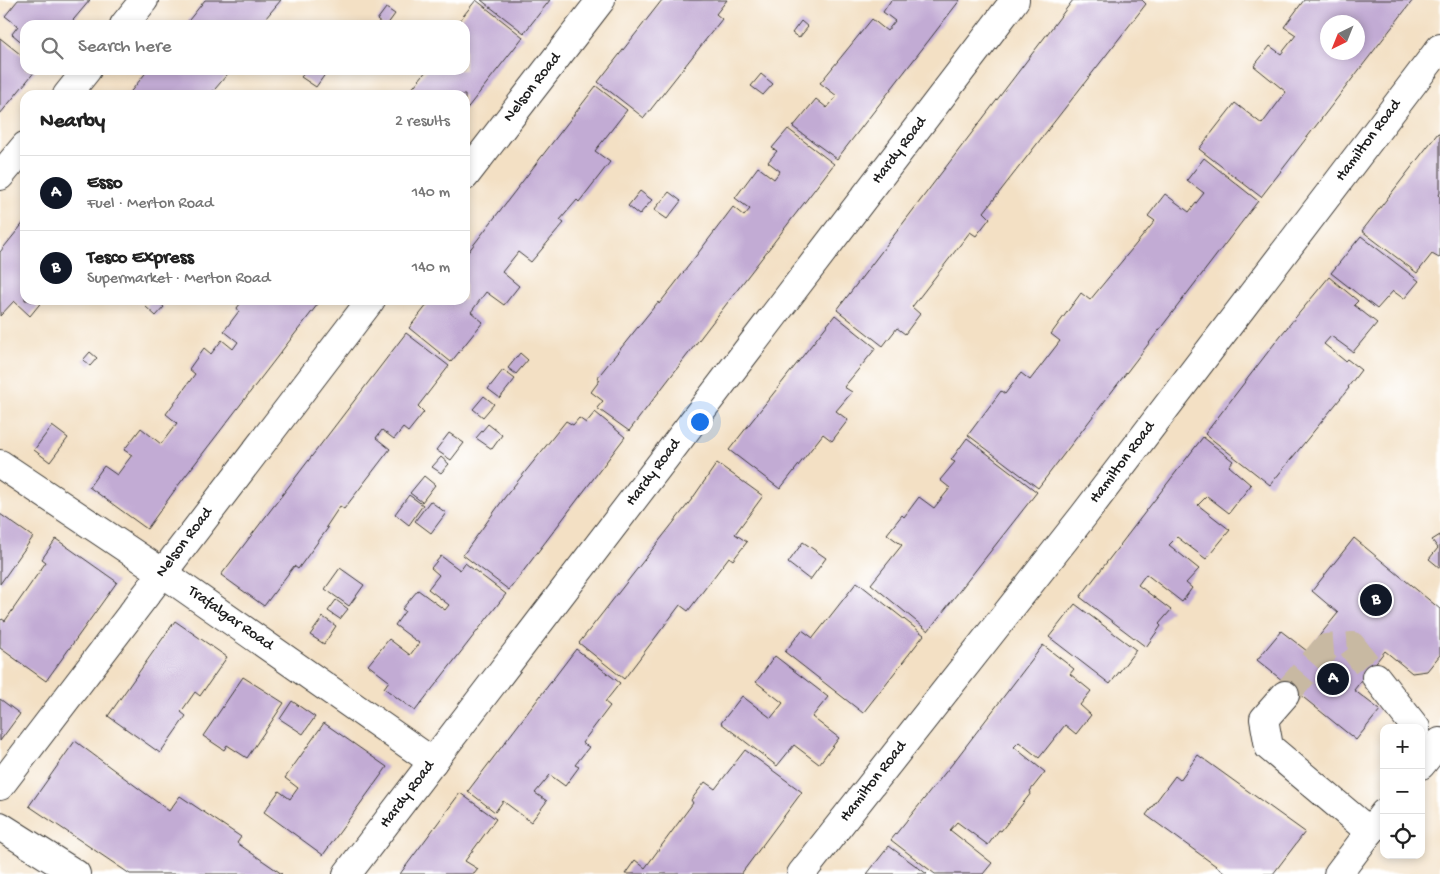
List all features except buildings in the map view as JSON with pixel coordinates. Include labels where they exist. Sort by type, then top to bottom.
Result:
[{"type":"street","points":[[128,20],[144,0]]},
{"type":"street","name":"Nelson Road","points":[[470,170],[601,0]]},
{"type":"street","name":"Hardy Road","points":[[347,874],[1015,0]]},
{"type":"street","name":"Hamilton Road","points":[[801,874],[1090,507],[1440,48]]},
{"type":"street","points":[[71,90],[83,75]]},
{"type":"street","points":[[0,176],[20,152]]},
{"type":"street","name":"Nelson Road","points":[[0,786],[367,305]]},
{"type":"street","name":"Trafalgar Road","points":[[0,464],[163,572],[433,762]]},
{"type":"street","points":[[1376,677],[1413,724]]},
{"type":"street","points":[[1285,695],[1264,719],[1269,747],[1377,822],[1338,874]]},
{"type":"street","points":[[0,826],[76,874]]},
{"type":"tunnel","points":[[1285,695],[1326,648],[1352,646],[1376,677]]},
{"type":"place","name":"Tesco Express","points":[[1376,600]]},
{"type":"place","name":"Esso","points":[[1333,679]]}]
